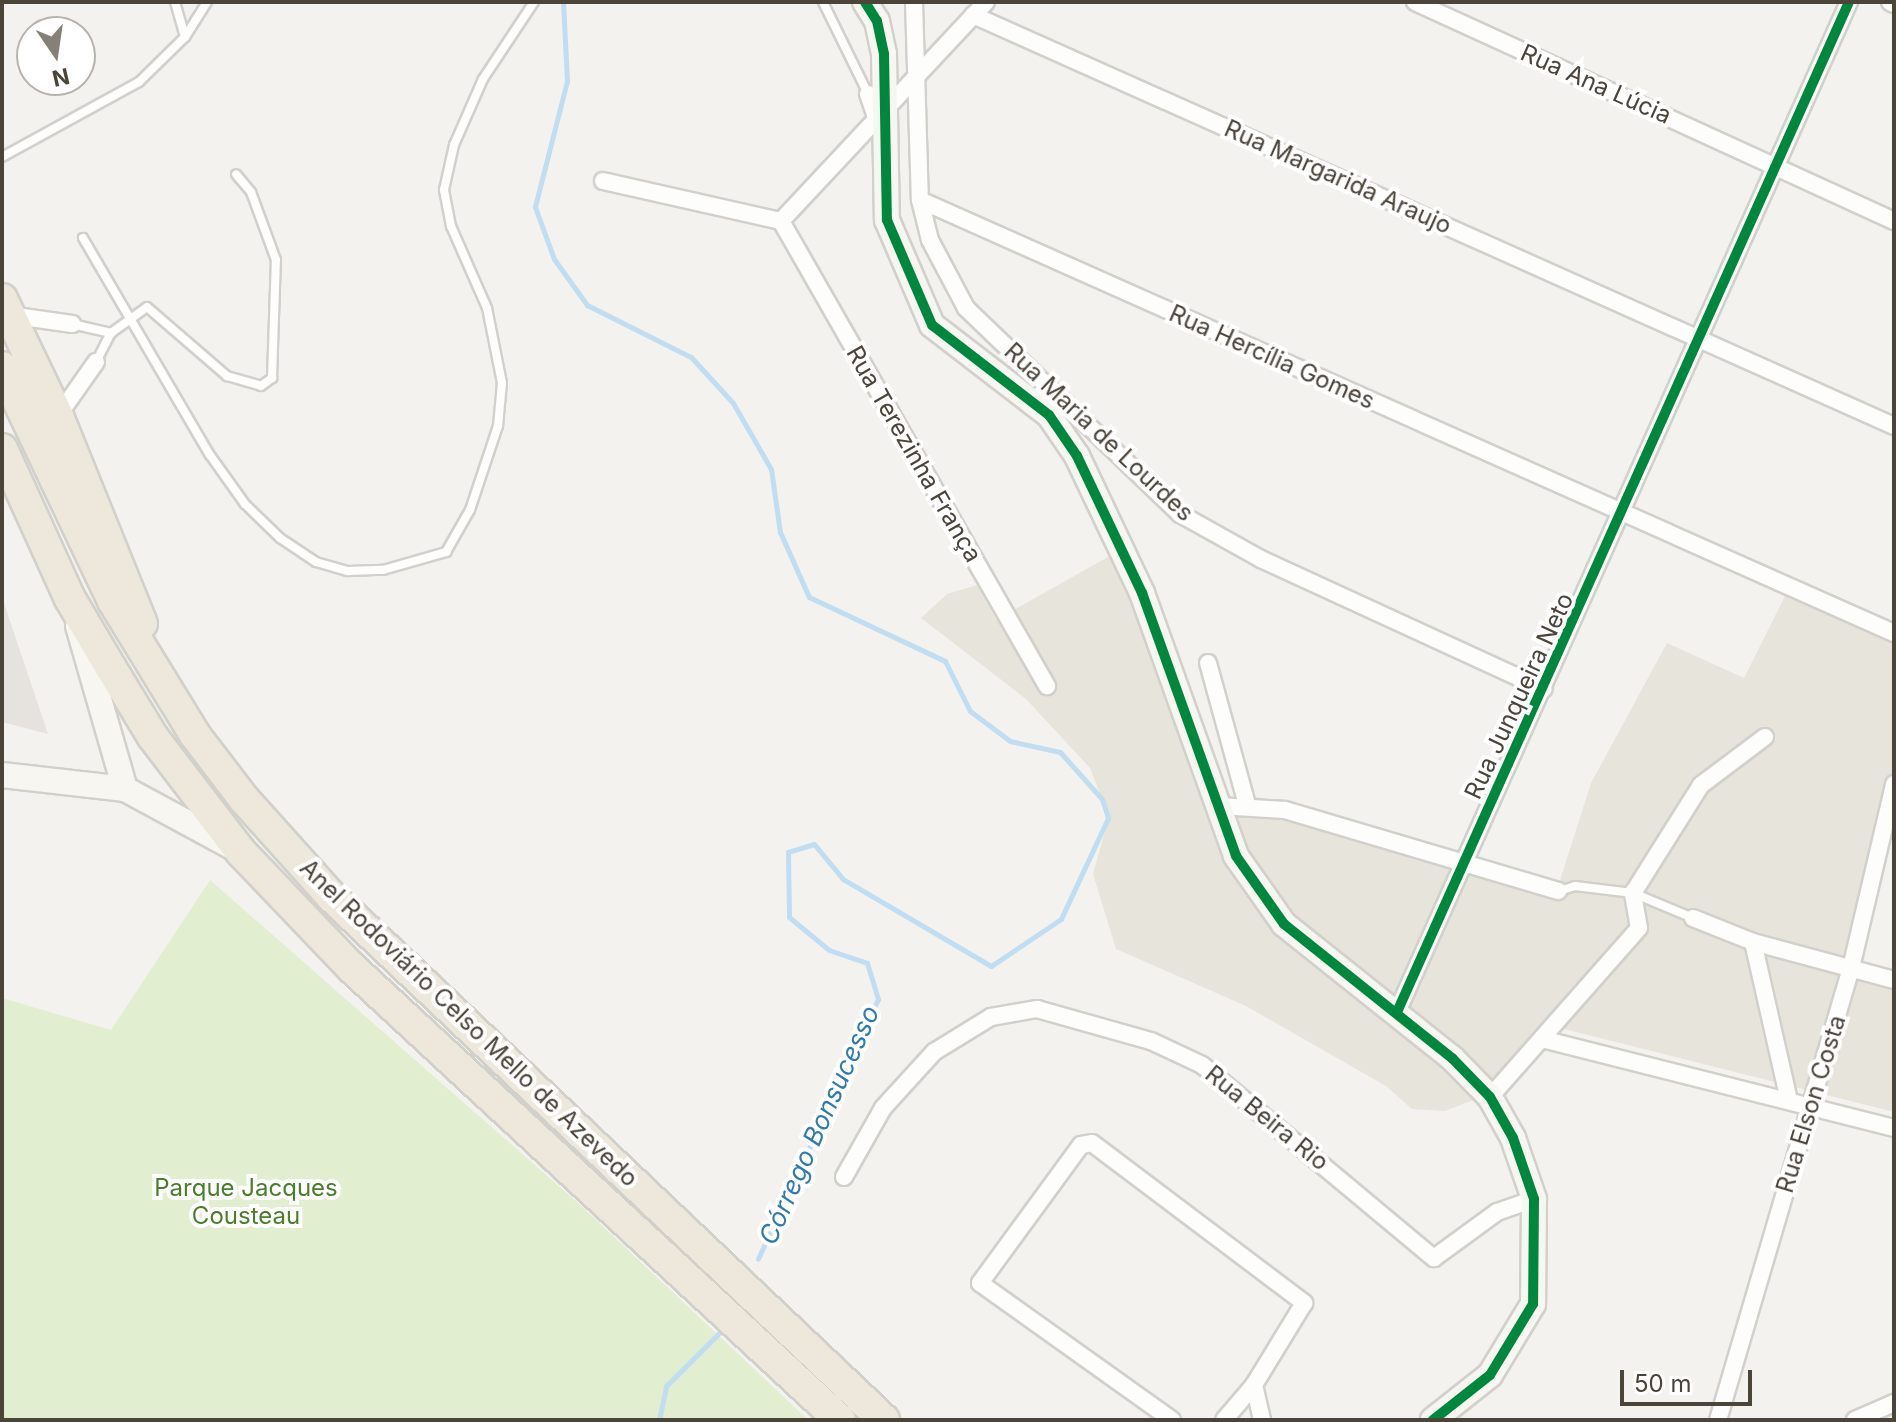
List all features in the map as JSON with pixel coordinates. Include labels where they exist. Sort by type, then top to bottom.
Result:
[{"type":"highway","points":[[6,307],[58,416],[133,595],[155,668]]},
{"type":"highway","name":"Anel Rodoviário Celso Mello de Azevedo","points":[[2,367],[113,601],[244,799],[331,896],[875,1412],[893,1420]]},
{"type":"highway","name":"Anel Rodoviário Celso Mello de Azevedo","points":[[2,449],[69,597],[153,737],[241,852],[317,935],[840,1420]]},
{"type":"highway","points":[[758,1344],[825,1420]]},
{"type":"street","points":[[865,2],[884,54],[876,106],[887,220],[902,268],[932,325],[1049,415],[1077,456],[1142,593],[1236,856],[1284,924],[1397,1012],[1490,1097],[1513,1138],[1534,1199],[1533,1304],[1490,1375],[1433,1420]]},
{"type":"street","name":"Rua Maria de Lourdes","points":[[914,2],[912,79],[920,200],[930,240],[966,308],[1180,514],[1261,559],[1544,689]]},
{"type":"street","points":[[603,181],[781,221],[876,106],[912,79],[986,2]]},
{"type":"street","name":"Rua Ana Lúcia","points":[[1415,2],[1894,221]]},
{"type":"street","name":"Rua Junqueira Neto","points":[[1397,1012],[1624,514],[1849,2]]},
{"type":"street","name":"Rua Margarida Araujo","points":[[973,15],[1894,426]]},
{"type":"street","name":"Rua Hercília Gomes","points":[[920,200],[1624,514]]},
{"type":"street","name":"Rua Terezinha França","points":[[781,221],[1047,686]]},
{"type":"street","points":[[6,307],[72,324]]},
{"type":"street","points":[[58,416],[96,362]]},
{"type":"street","points":[[1624,514],[1894,633]]},
{"type":"street","points":[[69,597],[125,789]]},
{"type":"street","points":[[1208,663],[1247,805]]},
{"type":"street","points":[[1490,1097],[1546,1040],[1639,928],[1633,893],[1701,785],[1765,737]]},
{"type":"street","points":[[2,775],[125,789],[241,852]]},
{"type":"street","name":"Rua Elson Costa","points":[[1718,1420],[1851,968],[1894,784]]},
{"type":"street","points":[[1219,806],[1247,805],[1312,818],[1463,867],[1558,891]]},
{"type":"street","points":[[1693,918],[1753,942],[1894,980]]},
{"type":"street","points":[[1753,942],[1789,1100]]},
{"type":"street","name":"Rua Beira Rio","points":[[844,1177],[883,1108],[934,1052],[991,1017],[1037,1009],[1151,1041],[1202,1065],[1434,1258],[1497,1212],[1534,1199]]},
{"type":"street","points":[[1546,1040],[1894,1128]]},
{"type":"street","points":[[1172,1420],[980,1283],[1081,1145],[1092,1143],[1304,1303],[1254,1385],[1224,1420]]},
{"type":"street","points":[[1254,1385],[1262,1420]]},
{"type":"street","points":[[1855,1420],[1894,1403]]},
{"type":"lane","points":[[175,2],[185,37]]},
{"type":"lane","points":[[2,157],[139,82],[185,37],[207,2]]},
{"type":"lane","points":[[83,238],[210,455],[245,504],[280,538],[316,562],[348,571],[383,570],[446,552],[470,510],[498,426],[502,383],[487,308],[455,238],[444,190],[454,145],[483,79],[534,2]]},
{"type":"lane","points":[[823,2],[876,106]]},
{"type":"lane","points":[[96,362],[111,333],[129,316],[155,309],[201,355],[245,385],[261,386],[272,378],[276,260],[251,192],[236,174]]},
{"type":"lane","points":[[72,324],[111,333]]},
{"type":"lane","points":[[1558,891],[1575,886],[1633,893],[1693,918]]},
{"type":"shaded area","points":[[1122,549],[1219,803],[1257,797],[1298,808],[1555,896],[1591,783],[1667,643],[1744,678],[1791,584],[1894,633],[1894,779],[1843,972],[1894,986],[1894,1112],[1564,1029],[1481,1097],[1445,1111],[1412,1109],[1386,1086],[1246,1006],[1116,949],[1093,874],[1109,817],[1090,768],[1026,699],[921,618],[947,594],[977,585],[996,620]]},
{"type":"shaded area","points":[[2,597],[48,734],[2,722]]},
{"type":"green space","name":"Parque Jacques Cousteau","points":[[210,880],[578,1203],[808,1420],[2,1420],[2,998],[111,1030]]},
{"type":"waterway","name":"Córrego Bonsucesso","points":[[563,2],[567,81],[535,207],[554,259],[587,305],[691,357],[733,403],[771,469],[780,532],[809,597],[945,661],[970,711],[1010,741],[1060,752],[1102,799],[1108,818],[1061,919],[991,966],[843,879],[814,844],[788,852],[789,917],[829,950],[867,963],[878,999],[758,1259]]},
{"type":"waterway","name":"Córrego Bonsucesso","points":[[659,1420],[666,1386],[718,1334]]},
{"type":"cycle path","points":[[865,2],[877,21],[884,54],[887,220],[932,325],[1049,415],[1077,456],[1142,593],[1236,856],[1284,924],[1452,1058],[1490,1097],[1513,1138],[1534,1199],[1533,1304],[1490,1375],[1433,1420]]},
{"type":"cycle path","points":[[1397,1012],[1849,2]]}]
